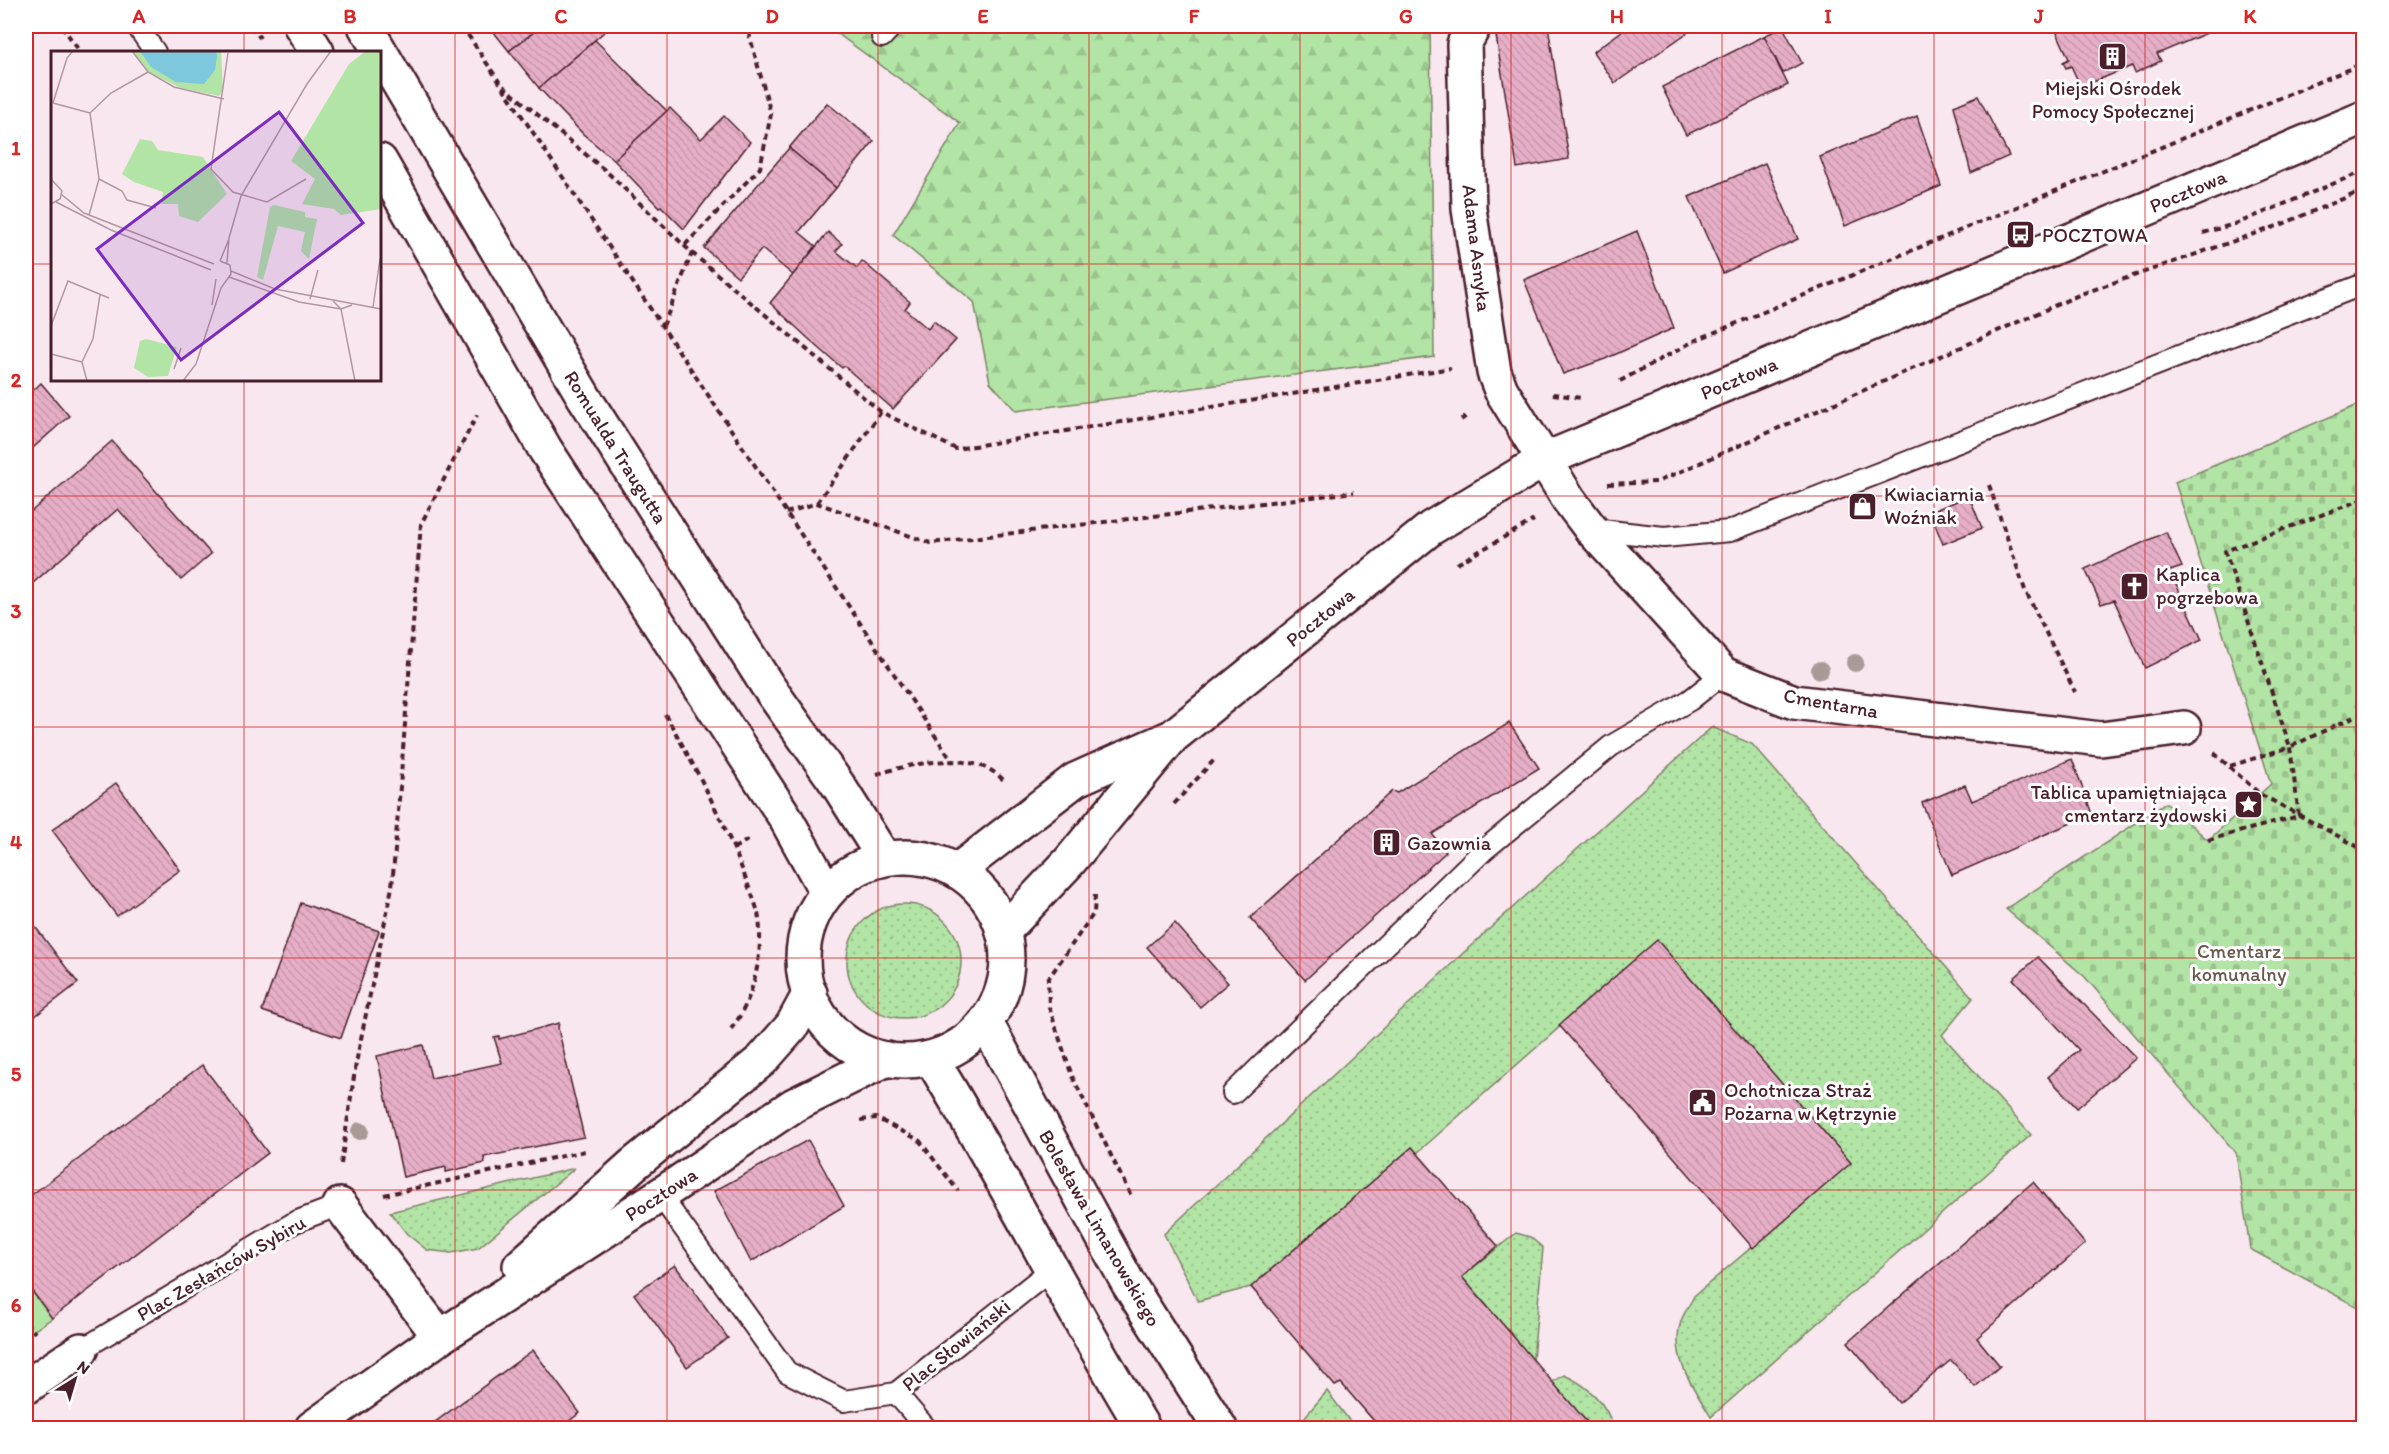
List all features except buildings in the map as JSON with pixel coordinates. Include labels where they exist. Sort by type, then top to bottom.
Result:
[{"type":"main road","points":[[301,26],[316,51]]},
{"type":"main road","name":"Romualda Traugutta","points":[[365,26],[380,51]]},
{"type":"main road","name":"Adama Asnyka","points":[[1474,26],[1464,44],[1469,209],[1494,372],[1501,390],[1544,460]]},
{"type":"main road","name":"Romualda Traugutta","points":[[381,53],[584,398],[767,685],[838,785],[884,858]]},
{"type":"main road","name":"Pocztowa","points":[[1003,932],[1069,862],[1172,737],[1431,528],[1544,460],[2364,118]]},
{"type":"main road","points":[[381,163],[545,448],[785,817],[826,891]]},
{"type":"main road","name":"Cmentarna","points":[[1544,460],[1569,500],[1592,529],[1723,674],[1794,702],[2101,739],[2184,728]]},
{"type":"main road","name":"Pocztowa","points":[[957,872],[1075,780],[1172,737]]},
{"type":"main road","points":[[909,857],[934,861],[957,872],[986,897],[1003,932],[1007,964],[1001,995],[986,1023],[962,1046],[932,1060],[911,1062],[887,1059],[852,1043],[832,1023],[810,993],[799,962],[806,924],[826,891],[852,870],[884,858],[909,857]]},
{"type":"main road","name":"Pocztowa","points":[[440,1337],[634,1164],[762,1060],[792,1026],[810,993]]},
{"type":"main road","name":"Bolesława Limanowskiego","points":[[986,1023],[1128,1283],[1220,1428]]},
{"type":"main road","name":"Pocztowa","points":[[312,1428],[440,1337],[660,1195],[794,1105],[887,1059]]},
{"type":"main road","points":[[932,1060],[976,1132],[1111,1375],[1143,1428]]},
{"type":"main road","points":[[340,1205],[440,1337]]},
{"type":"main road","name":"Plac Zesłańców Sybiru","points":[[26,1387],[81,1350]]},
{"type":"lane","points":[[137,26],[154,51]]},
{"type":"lane","points":[[1592,529],[1664,537],[1730,531],[2364,284]]},
{"type":"lane","points":[[1233,1093],[1484,850],[1611,746],[1690,700],[1723,674]]},
{"type":"lane","points":[[660,1195],[787,1372],[844,1401],[896,1393]]},
{"type":"lane","name":"Plac Zesłańców Sybiru","points":[[81,1350],[295,1222],[340,1205]]},
{"type":"lane","name":"Plac Słowiański","points":[[926,1428],[896,1393],[1052,1269]]},
{"type":"path","points":[[62,26],[79,51]]},
{"type":"path","points":[[462,26],[952,762]]},
{"type":"path","points":[[684,245],[760,168],[771,114],[747,26]]},
{"type":"path","points":[[1616,383],[1696,340],[2364,63]]},
{"type":"path","points":[[503,86],[607,172],[692,253],[880,412],[956,449],[1458,367]]},
{"type":"path","points":[[1455,565],[1569,500],[1604,484],[1658,482],[2081,294],[2280,225],[2364,190]]},
{"type":"path","points":[[662,327],[692,253]]},
{"type":"path","points":[[1461,420],[1501,390],[1532,377],[1547,394],[1586,399]]},
{"type":"path","points":[[341,1164],[356,1063],[392,887],[421,524],[480,408]]},
{"type":"path","points":[[817,503],[880,412]]},
{"type":"path","points":[[1989,485],[2025,590],[2075,692]]},
{"type":"path","points":[[786,513],[817,503],[930,543],[1354,492]]},
{"type":"path","points":[[2299,816],[2290,747],[2225,551],[2364,499]]},
{"type":"path","points":[[2364,712],[2290,747],[2230,766],[2260,794],[2364,850]]},
{"type":"path","points":[[1167,811],[1213,760],[1223,753]]},
{"type":"path","points":[[2208,840],[2299,816]]},
{"type":"path","points":[[724,1035],[741,1012],[755,977],[761,948],[758,912],[734,848]]},
{"type":"path","points":[[1069,862],[1096,896]]},
{"type":"path","points":[[1072,1076],[1049,1007],[1048,979],[1094,913],[1096,896],[1103,888]]},
{"type":"path","points":[[854,1121],[876,1118],[918,1140],[934,1158]]},
{"type":"path","points":[[340,1205],[586,1151]]},
{"type":"path","points":[[26,1322],[37,1335]]},
{"type":"green space","points":[[827,26],[1430,26],[1434,357],[1016,411],[990,382],[974,302],[893,235],[960,123]]},
{"type":"green space","name":"Cmentarz komunalny","points":[[2363,403],[2363,1310],[2250,1249],[2236,1153],[2085,977],[2006,909],[2166,803],[2208,840],[2271,784],[2175,482]]},
{"type":"green space","points":[[1712,727],[1752,744],[1973,998],[1942,1035],[2031,1135],[1711,1417],[1685,1372],[1678,1347],[1681,1321],[1694,1296],[1851,1163],[1657,941],[1417,1153],[1412,1147],[1251,1287],[1198,1301],[1164,1234],[1476,941]]},
{"type":"green space","points":[[904,904],[926,908],[944,921],[957,939],[961,961],[957,983],[944,1001],[926,1014],[904,1018],[882,1014],[864,1001],[851,983],[847,961],[851,939],[864,921],[882,908]]},
{"type":"green space","points":[[575,1168],[478,1248],[451,1253],[427,1250],[407,1234],[390,1212]]},
{"type":"green space","points":[[1516,1233],[1530,1237],[1543,1248],[1533,1360],[1462,1277]]},
{"type":"green space","points":[[26,1283],[52,1318],[26,1336]]},
{"type":"green space","points":[[1564,1375],[1588,1389],[1595,1396],[1606,1411],[1613,1428],[1592,1428],[1552,1382]]},
{"type":"green space","points":[[1327,1391],[1355,1428],[1297,1428],[1298,1425]]},
{"type":"place","name":"Miejski Ośrodek Pomocy Społecznej","points":[[2113,57]]},
{"type":"place","name":"POCZTOWA","points":[[2021,235]]},
{"type":"place","name":"Kwiaciarnia Woźniak","points":[[1863,506]]},
{"type":"place","name":"Kaplica pogrzebowa","points":[[2135,586]]},
{"type":"place","name":"Tablica upamiętniająca cmentarz żydowski","points":[[2248,804]]},
{"type":"place","name":"Gazownia","points":[[1386,843]]},
{"type":"place","name":"Ochotnicza Straż Pożarna w Kętrzynie","points":[[1703,1102]]}]
